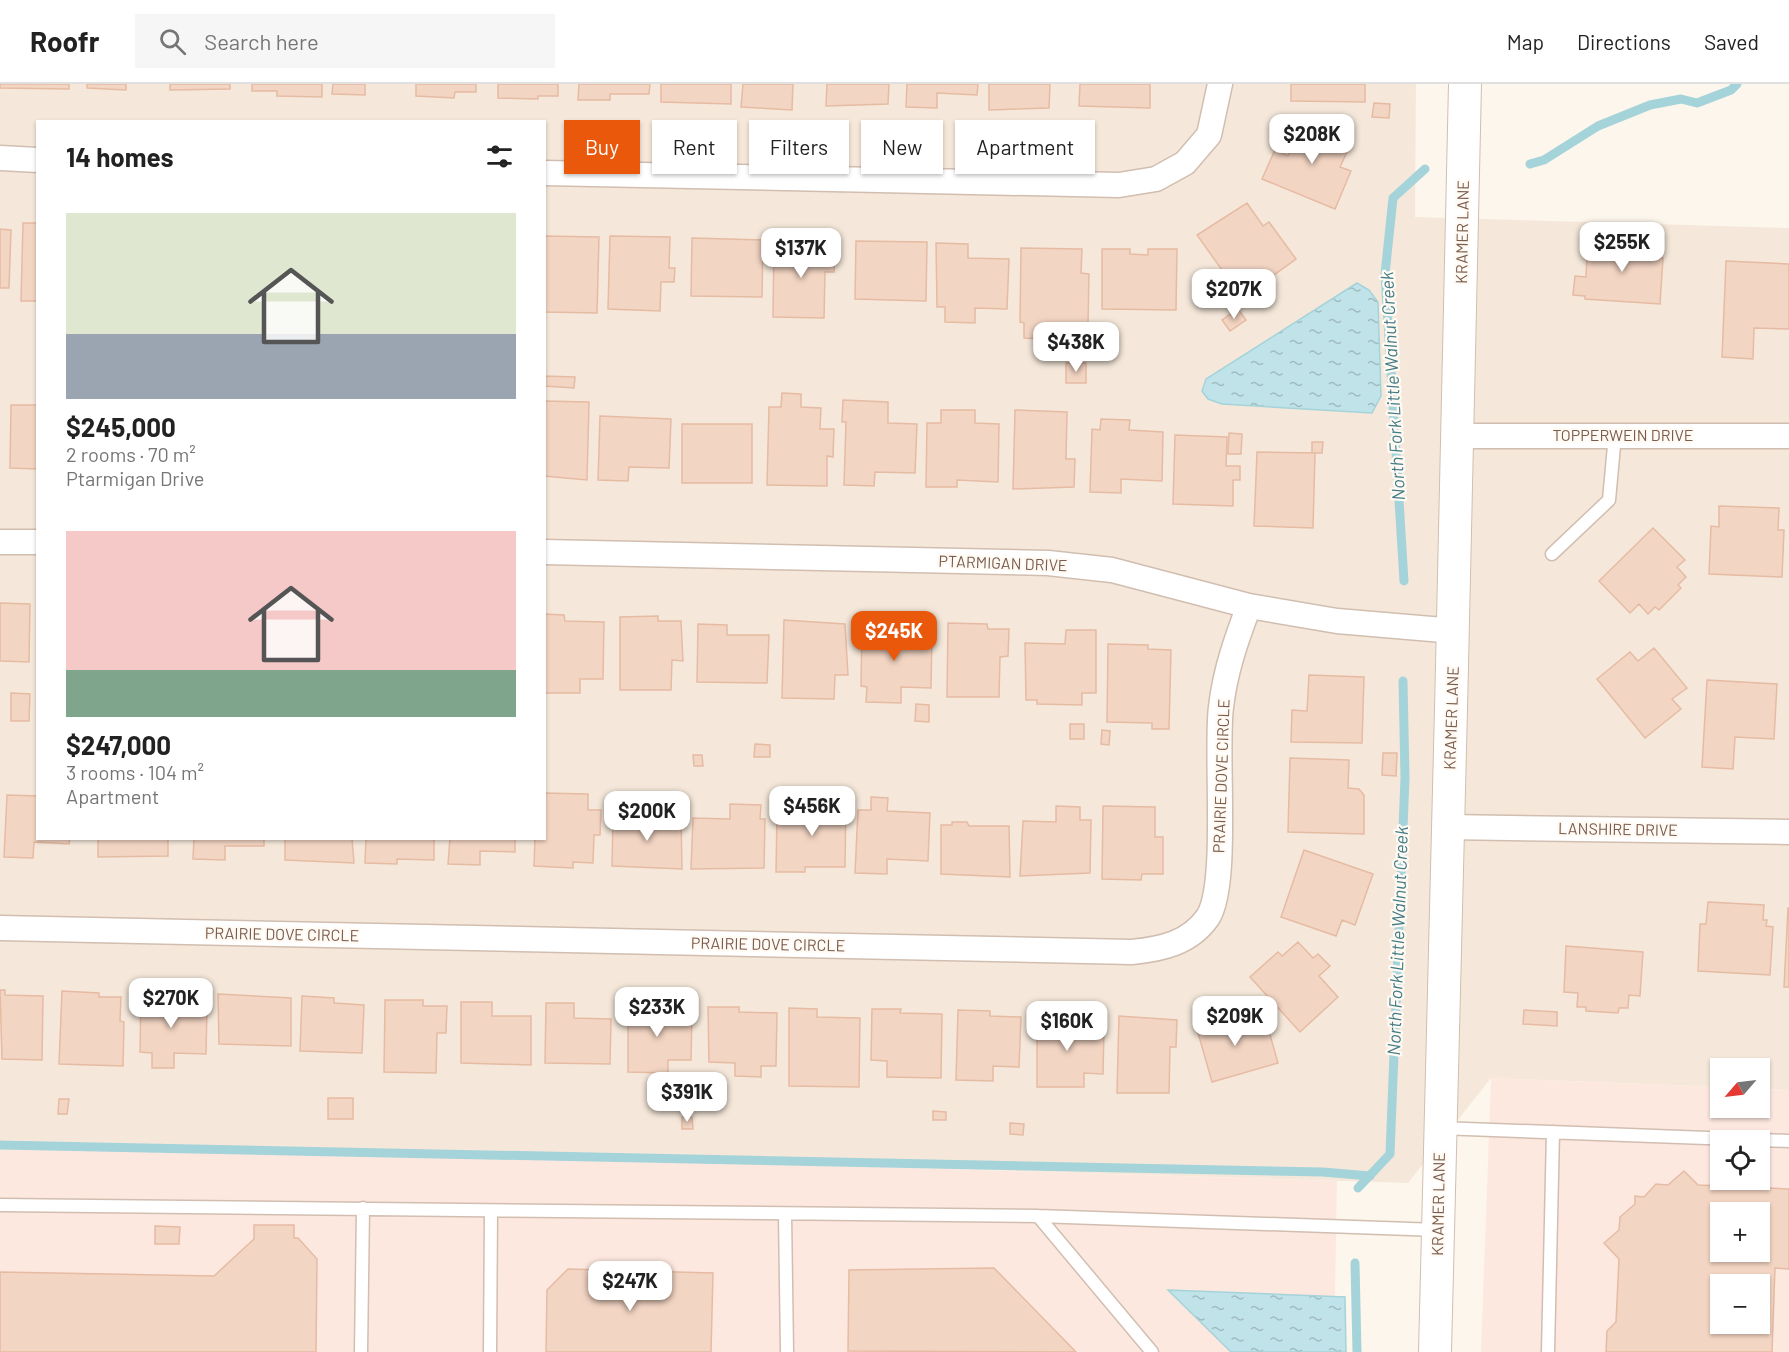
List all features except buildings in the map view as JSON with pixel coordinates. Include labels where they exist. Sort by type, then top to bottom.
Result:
[{"type":"street","points":[[546,173],[1119,185],[1156,178],[1185,163],[1209,135],[1220,84]]},
{"type":"street","name":"KRAMER LANE","points":[[1435,1352],[1446,827],[1455,631],[1465,84]]},
{"type":"street","points":[[0,158],[36,159]]},
{"type":"street","name":"TOPPERWEIN DRIVE","points":[[1458,436],[1789,435]]},
{"type":"street","points":[[0,542],[36,542]]},
{"type":"street","name":"PTARMIGAN DRIVE","points":[[546,552],[1048,563],[1112,570],[1250,606],[1337,621],[1455,631]]},
{"type":"street","name":"PRAIRIE DOVE CIRCLE","points":[[0,928],[1132,952],[1164,948],[1191,935],[1209,916],[1217,885],[1220,708],[1231,652],[1250,606]]},
{"type":"street","name":"LANSHIRE DRIVE","points":[[1446,827],[1789,832]]},
{"type":"lane","points":[[1552,554],[1609,500],[1615,435]]},
{"type":"lane","points":[[1440,1128],[1789,1141]]},
{"type":"lane","points":[[1548,1352],[1553,1132]]},
{"type":"lane","points":[[0,1205],[1038,1216],[1438,1230]]},
{"type":"lane","points":[[361,1352],[363,1208]]},
{"type":"lane","points":[[490,1352],[491,1211]]},
{"type":"lane","points":[[785,1214],[787,1352]]},
{"type":"lane","points":[[1038,1216],[1152,1352]]},
{"type":"shaded area","points":[[0,84],[1416,84],[1415,217],[1789,228],[1789,1090],[1770,1089],[1770,1058],[1710,1058],[1710,1087],[1491,1078],[1408,1183],[0,1140]]},
{"type":"shaded area","points":[[1491,1078],[1710,1087],[1710,1118],[1770,1118],[1770,1089],[1789,1090],[1789,1352],[1481,1352]]},
{"type":"shaded area","points":[[0,1140],[1337,1181],[1334,1352],[0,1352]]},
{"type":"water","points":[[1357,283],[1369,290],[1378,302],[1381,396],[1372,413],[1222,404],[1208,399],[1202,391],[1206,379]]},
{"type":"water","points":[[1168,1290],[1345,1297],[1346,1352],[1231,1352]]},
{"type":"waterway","name":"North Fork Little Walnut Creek","points":[[1530,164],[1544,160],[1598,126],[1650,105],[1681,99],[1697,103],[1731,90],[1737,84]]},
{"type":"waterway","name":"North Fork Little Walnut Creek","points":[[1404,581],[1385,274],[1393,198],[1425,169]]},
{"type":"waterway","name":"North Fork Little Walnut Creek","points":[[1358,1188],[1390,1154],[1405,778],[1403,681]]},
{"type":"waterway","points":[[0,1145],[1323,1172],[1370,1176]]},
{"type":"waterway","name":"North Fork Little Walnut Creek","points":[[1355,1263],[1357,1352]]}]
